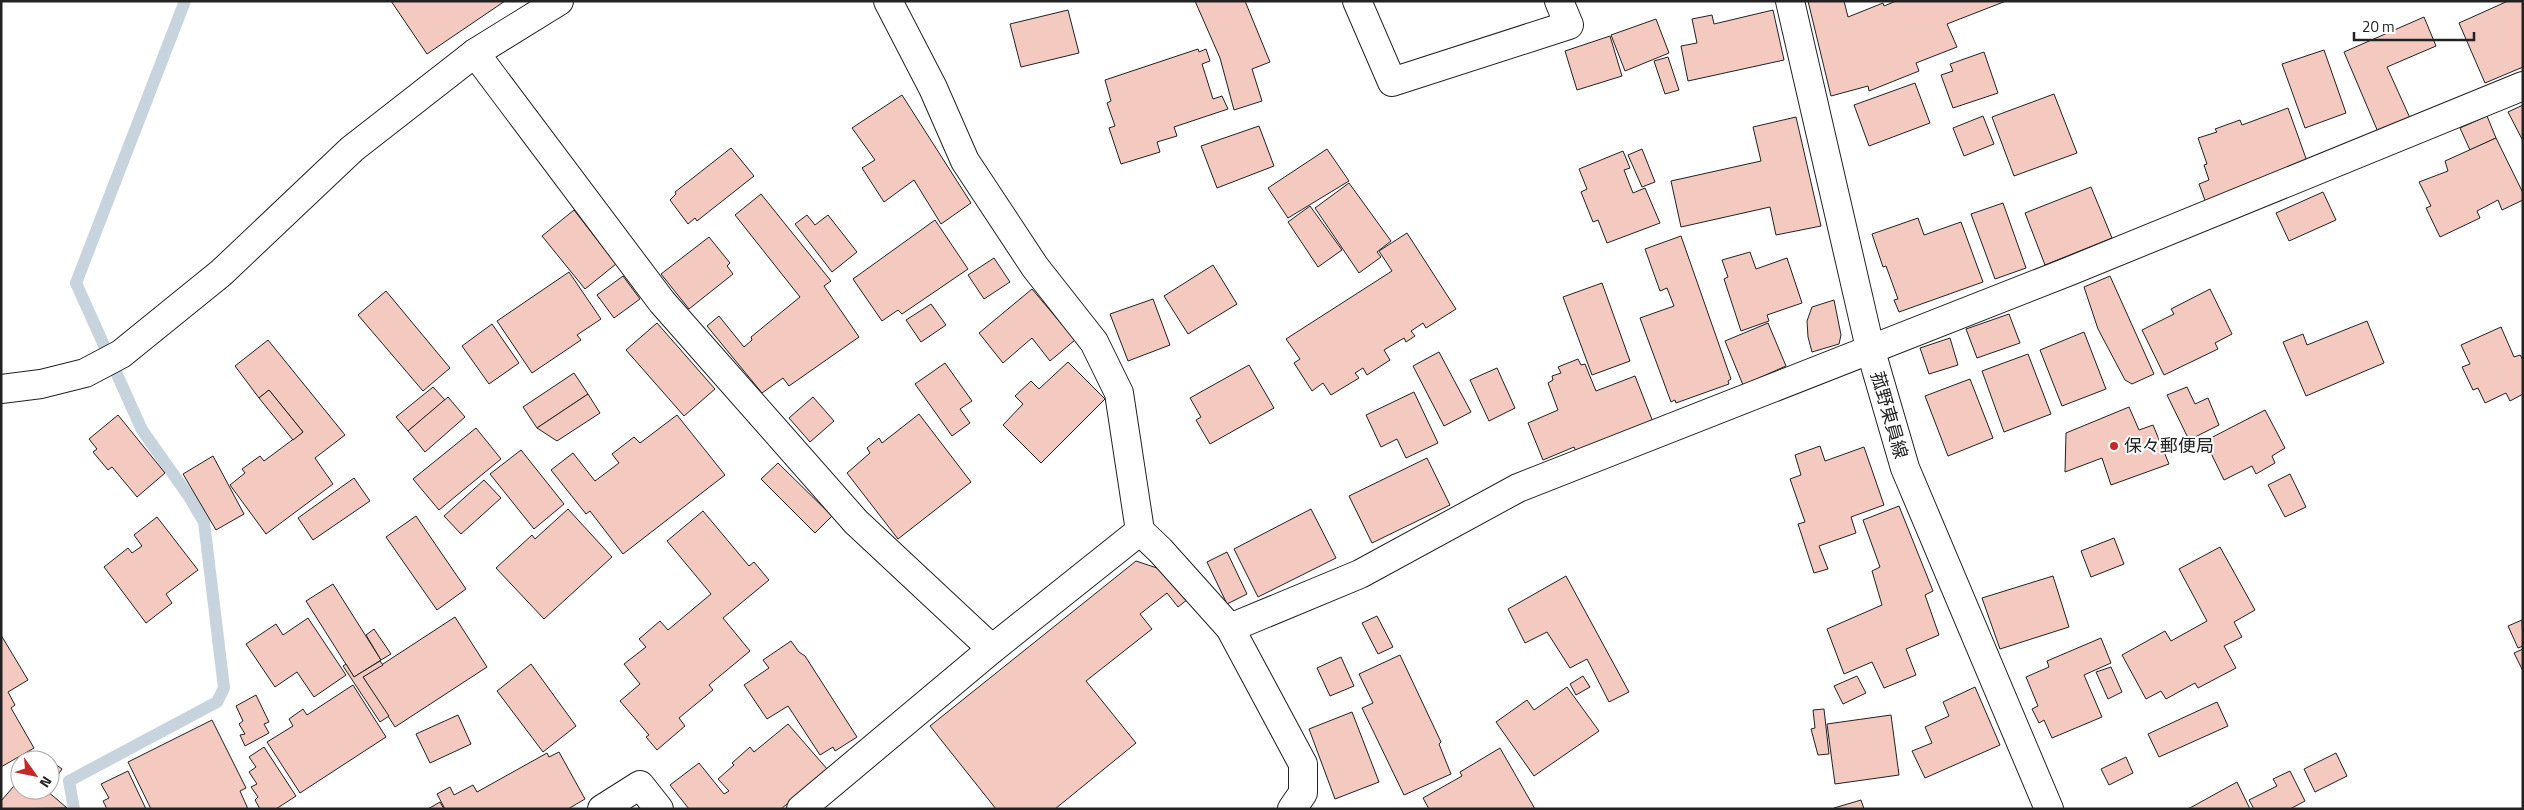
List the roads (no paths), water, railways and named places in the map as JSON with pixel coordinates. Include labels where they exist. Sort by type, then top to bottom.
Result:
[{"type":"street","points":[[1,390],[41,384],[86,373],[122,354],[221,273],[352,149],[475,53],[559,1]]},
{"type":"street","points":[[888,1],[933,88],[965,161],[1035,267],[1094,342],[1119,393],[1140,531],[1160,550],[1230,628],[1303,764],[1303,793],[1292,809]]},
{"type":"street","points":[[1357,1],[1392,82],[1569,25],[1559,1]]},
{"type":"street","name":"菰野東員線","points":[[1790,1],[1870,348],[1905,468],[2049,809]]},
{"type":"street","points":[[475,53],[668,309],[856,522],[992,649]]},
{"type":"street","points":[[1230,628],[1360,574],[1518,488],[1870,348],[2070,271],[2523,86]]},
{"type":"street","points":[[801,809],[992,649],[1140,531]]},
{"type":"street","points":[[602,809],[640,785],[659,809]]},
{"type":"waterway","points":[[74,809],[69,781],[217,702],[224,688],[204,522],[188,495],[142,430],[76,283],[185,1]]},
{"type":"place","name":"保々郵便局","points":[[2114,446]]}]
